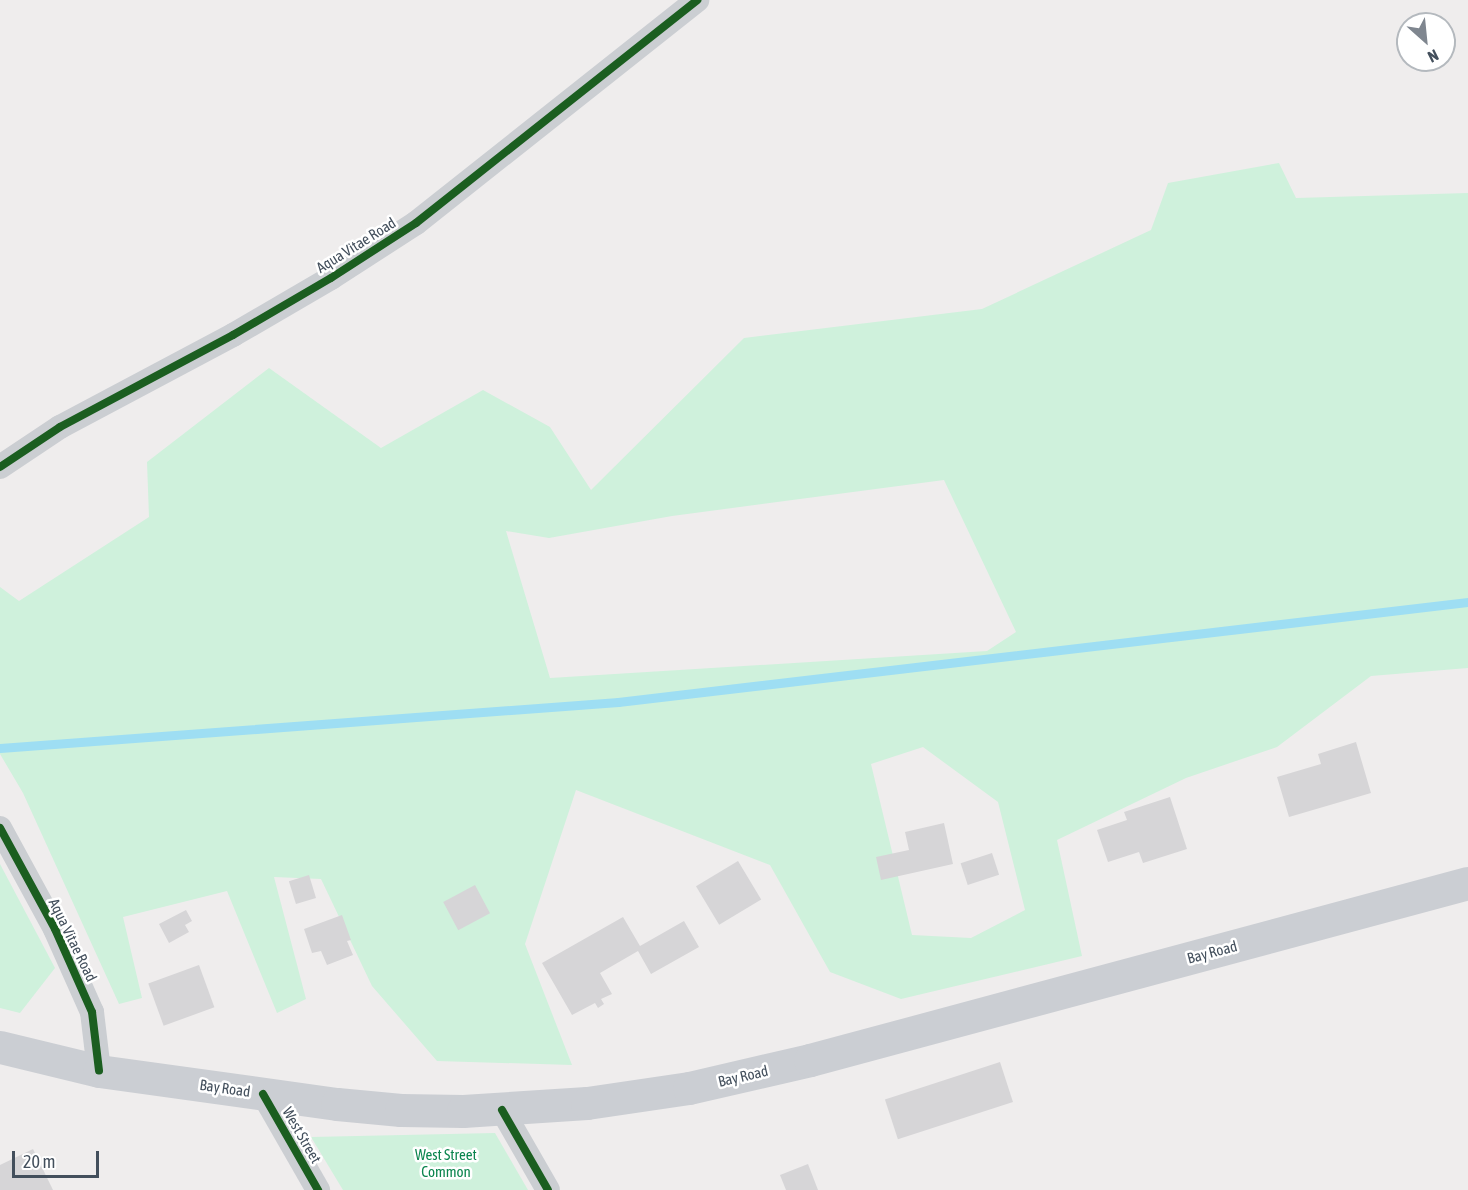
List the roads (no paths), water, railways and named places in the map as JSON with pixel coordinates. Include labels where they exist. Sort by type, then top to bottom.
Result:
[{"type":"main road","name":"Bay Road","points":[[0,1047],[99,1071],[263,1094],[401,1110],[502,1110],[587,1103],[689,1088],[810,1060],[1468,883]]},
{"type":"street","name":"Aqua Vitae Road","points":[[0,467],[60,427],[302,295],[416,223],[697,0]]},
{"type":"street","name":"Aqua Vitae Road","points":[[0,828],[55,929],[92,1012],[99,1071]]},
{"type":"street","name":"West Street","points":[[263,1094],[318,1190]]},
{"type":"street","points":[[502,1110],[548,1190]]},
{"type":"waterway","points":[[0,748],[618,702],[1468,602]]},
{"type":"park label","name":"West Street Common","points":[[446,1162]]}]
